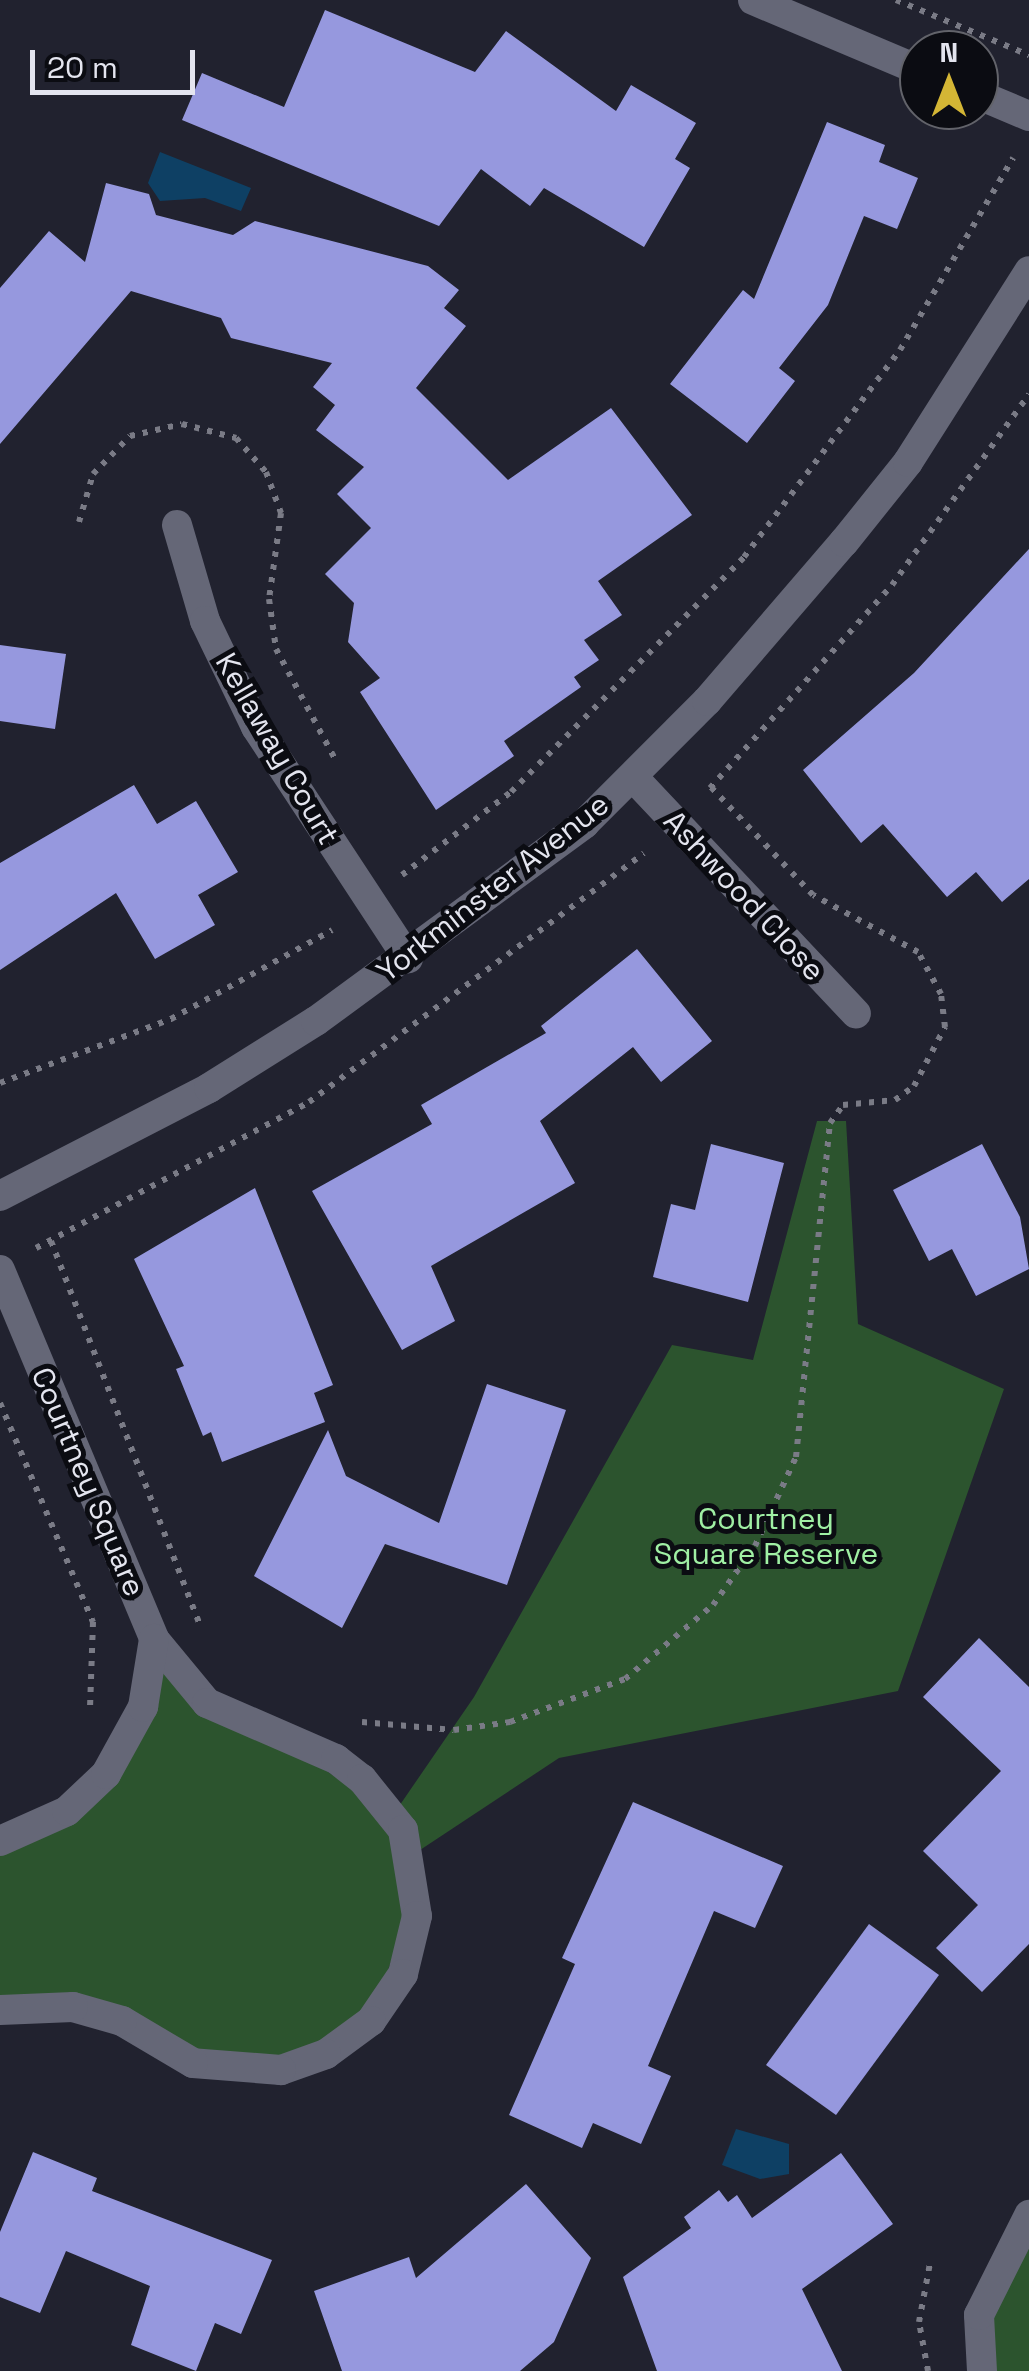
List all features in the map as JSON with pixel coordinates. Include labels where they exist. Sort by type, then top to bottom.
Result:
[{"type":"street","points":[[753,0],[899,62]]},
{"type":"street","points":[[999,103],[1029,116]]},
{"type":"street","name":"Yorkminster Avenue","points":[[0,1196],[209,1088],[408,958],[633,777],[707,701],[908,462],[1029,271]]},
{"type":"street","name":"Kellaway Court","points":[[177,526],[205,621],[248,712],[408,958]]},
{"type":"street","name":"Ashwood Close","points":[[633,777],[856,1014]]},
{"type":"street","name":"Courtney Square","points":[[0,1270],[154,1640],[207,1703],[336,1759],[386,1805],[403,1830],[416,1887],[403,1974],[351,2039],[306,2063],[265,2072],[193,2063],[132,2026],[73,2007],[0,2010]]},
{"type":"street","points":[[0,1842],[67,1811],[106,1774],[143,1707],[154,1640]]},
{"type":"street","points":[[982,2371],[980,2315],[1029,2215]]},
{"type":"path","points":[[896,0],[1029,54]]},
{"type":"path","points":[[398,856],[404,874],[512,792],[732,570],[900,350],[1013,158]]},
{"type":"path","points":[[79,522],[93,474],[130,436],[182,424],[236,438],[266,472],[281,512],[269,599],[276,649],[341,770]]},
{"type":"path","points":[[342,1718],[401,1729],[510,1722],[625,1679],[713,1605],[755,1546],[796,1457],[830,1123],[843,1106],[896,1100],[914,1086],[945,1027],[942,994],[918,952],[813,895],[711,787]]},
{"type":"path","points":[[0,1083],[171,1019],[332,930]]},
{"type":"path","points":[[51,1241],[204,1632]]},
{"type":"path","points":[[0,1404],[93,1622],[95,1674],[84,1724]]},
{"type":"path","points":[[928,2371],[919,2322],[930,2263]]},
{"type":"green space","name":"Courtney Square Reserve","points":[[817,1121],[846,1121],[858,1324],[1004,1389],[898,1691],[559,1758],[411,1856],[416,1887],[371,2021],[249,2073],[141,2031],[0,2010],[0,1841],[106,1774],[154,1639],[174,1670],[393,1815],[474,1697],[672,1345],[753,1360]]},
{"type":"green space","points":[[1029,2214],[1029,2371],[982,2371],[979,2315]]},
{"type":"water","points":[[160,152],[251,188],[241,211],[205,198],[160,201],[148,183]]},
{"type":"water","points":[[736,2129],[789,2144],[789,2174],[760,2179],[722,2165]]},
{"type":"building","points":[[325,10],[475,72],[506,31],[616,111],[631,85],[696,123],[675,159],[690,168],[644,247],[544,188],[530,206],[481,169],[439,226],[182,120],[202,73],[284,107]]},
{"type":"building","points":[[827,122],[885,145],[879,162],[918,178],[897,229],[864,216],[828,305],[779,368],[795,381],[747,443],[670,384],[743,290],[754,299]]},
{"type":"building","points":[[106,183],[149,194],[156,215],[233,235],[255,221],[428,266],[459,290],[444,308],[466,326],[416,388],[508,480],[611,408],[692,515],[598,581],[622,615],[584,640],[599,660],[574,677],[581,687],[504,741],[514,756],[436,810],[360,692],[380,678],[348,642],[354,603],[325,574],[371,528],[337,494],[364,467],[316,430],[335,405],[313,387],[332,363],[231,338],[221,318],[131,291],[0,444],[0,288],[49,231],[85,262]]},
{"type":"building","points":[[1029,549],[1029,879],[1002,902],[976,872],[947,897],[883,824],[861,843],[803,770],[914,673]]},
{"type":"building","points":[[0,645],[66,654],[55,729],[0,721]]},
{"type":"building","points":[[134,785],[157,824],[196,801],[238,872],[198,895],[215,925],[155,959],[116,893],[0,970],[0,863]]},
{"type":"building","points":[[637,949],[712,1041],[661,1082],[633,1047],[540,1121],[575,1183],[431,1266],[455,1321],[402,1350],[312,1191],[432,1124],[421,1105],[546,1033],[541,1026]]},
{"type":"building","points":[[711,1144],[784,1163],[748,1302],[653,1277],[671,1204],[695,1210]]},
{"type":"building","points":[[982,1144],[1020,1217],[1029,1269],[976,1296],[952,1249],[929,1261],[893,1190]]},
{"type":"building","points":[[255,1188],[333,1385],[314,1393],[325,1422],[222,1462],[211,1432],[203,1436],[176,1369],[184,1366],[134,1259]]},
{"type":"building","points":[[487,1384],[566,1410],[507,1585],[385,1544],[342,1628],[254,1576],[328,1430],[346,1476],[439,1523]]},
{"type":"building","points":[[979,1638],[1029,1687],[1029,1944],[982,1992],[936,1948],[978,1905],[923,1851],[1001,1771],[923,1697]]},
{"type":"building","points":[[633,1802],[783,1866],[755,1928],[714,1911],[648,2066],[671,2076],[641,2144],[593,2123],[582,2148],[509,2115],[575,1964],[562,1958]]},
{"type":"building","points":[[869,1924],[939,1975],[836,2115],[766,2065]]},
{"type":"building","points":[[33,2152],[97,2178],[92,2191],[272,2260],[241,2334],[215,2323],[196,2371],[131,2345],[150,2286],[66,2251],[40,2313],[0,2297],[0,2232]]},
{"type":"building","points":[[841,2153],[893,2224],[802,2289],[842,2371],[657,2371],[623,2277],[691,2228],[684,2217],[719,2190],[728,2202],[737,2195],[752,2218]]},
{"type":"building","points":[[526,2184],[591,2258],[554,2342],[520,2371],[342,2371],[314,2291],[409,2257],[416,2278]]}]
